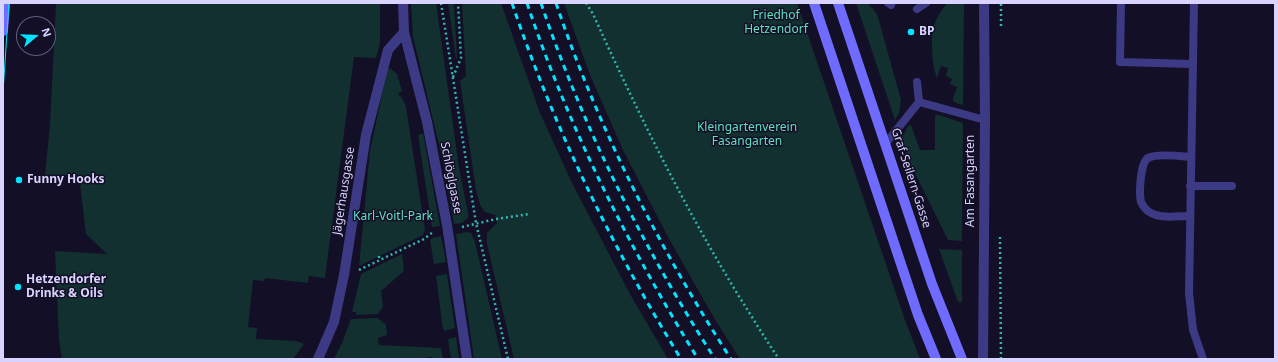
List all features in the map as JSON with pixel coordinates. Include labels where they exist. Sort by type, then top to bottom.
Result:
[{"type":"main road","points":[[3,31],[5,3]]},
{"type":"main road","points":[[814,3],[915,307],[936,359]]},
{"type":"main road","name":"Graf-Seilern-Gasse","points":[[838,3],[932,284],[962,359]]},
{"type":"street","name":"Schlöglgasse","points":[[404,3],[404,32],[427,122],[448,230],[467,359]]},
{"type":"street","name":"Am Fasangarten","points":[[983,359],[985,120],[984,3]]},
{"type":"street","name":"Jägerhausgasse","points":[[318,359],[334,322],[344,275],[366,135],[388,50],[404,32]]},
{"type":"lane","points":[[917,9],[926,3]]},
{"type":"lane","points":[[1121,3],[1120,62],[1192,64]]},
{"type":"lane","points":[[1194,3],[1190,157],[1189,293],[1193,330],[1203,359]]},
{"type":"lane","points":[[886,143],[920,102],[917,82]]},
{"type":"lane","points":[[920,102],[985,120]]},
{"type":"lane","points":[[1190,157],[1155,156],[1148,158],[1144,162],[1141,172],[1141,202],[1146,210],[1153,214],[1163,216],[1190,216]]},
{"type":"lane","points":[[1190,186],[1232,186]]},
{"type":"path","points":[[441,3],[476,223],[508,359]]},
{"type":"path","points":[[453,77],[461,58],[458,3]]},
{"type":"path","points":[[586,3],[593,14],[624,82],[657,148],[716,259],[779,359]]},
{"type":"path","points":[[344,275],[424,239],[432,232],[529,214]]},
{"type":"green space","points":[[56,3],[380,3],[380,43],[376,58],[354,57],[325,278],[309,276],[308,283],[265,278],[264,281],[253,280],[248,327],[257,328],[256,339],[296,341],[304,344],[293,359],[62,359],[59,340],[55,251],[107,254],[86,234],[79,175],[45,175],[50,125],[53,56],[56,56]]},
{"type":"green space","points":[[411,3],[436,3],[459,168],[468,213],[468,218],[462,223],[454,224],[443,161],[413,37]]},
{"type":"green space","points":[[448,3],[454,3],[457,59],[456,59]]},
{"type":"green space","points":[[462,3],[501,3],[540,113],[573,185],[631,296],[668,359],[514,359],[487,244],[487,233],[497,223],[495,215],[485,212],[480,205],[476,190],[460,81],[466,76]]},
{"type":"green space","name":"Kleingartenverein Fasangarten","points":[[564,3],[797,3],[905,320],[920,359],[740,359],[714,318],[669,239],[623,150],[590,75]]},
{"type":"green space","points":[[856,3],[867,3],[875,11],[878,17],[901,100],[899,113],[895,120]]},
{"type":"green space","points":[[947,3],[964,3],[963,105],[953,101],[957,87],[950,84],[952,79],[946,76],[948,68],[941,66],[937,78],[935,73],[932,52],[934,25],[941,10]]},
{"type":"green space","name":"Karl-Voitl-Park","points":[[390,68],[397,74],[402,91],[398,94],[402,98],[406,107],[425,230],[423,235],[359,266],[370,151],[387,71]]},
{"type":"green space","points":[[936,115],[963,123],[962,241],[948,240],[909,161],[901,139],[908,126],[911,125],[920,150],[935,150]]},
{"type":"green space","points":[[423,133],[440,226],[432,227],[418,135]]},
{"type":"green space","points":[[467,232],[471,233],[475,242],[502,359],[474,359],[456,234]]},
{"type":"green space","points":[[441,236],[446,262],[434,264],[430,240]]},
{"type":"green space","points":[[939,249],[962,250],[962,302],[958,302]]},
{"type":"green space","points":[[402,254],[404,271],[381,291],[383,307],[378,314],[356,315],[356,312],[352,312],[361,274]]},
{"type":"green space","points":[[447,274],[455,328],[445,331],[443,329],[436,276]]},
{"type":"green space","points":[[378,318],[386,325],[387,335],[378,338],[379,345],[441,348],[443,359],[432,359],[432,357],[414,359],[334,359],[351,319]]},
{"type":"green space","points":[[456,337],[459,359],[451,359],[448,339]]},
{"type":"tram line","points":[[3,92],[9,3]]},
{"type":"railway","points":[[512,3],[546,96],[586,186],[631,274],[681,359]]},
{"type":"railway","points":[[527,3],[562,96],[602,186],[648,274],[698,359]]},
{"type":"railway","points":[[541,3],[576,96],[617,187],[664,275],[715,359]]},
{"type":"railway","points":[[556,3],[591,96],[632,186],[679,274],[731,359]]},
{"type":"place","name":"BP","points":[[911,32]]},
{"type":"place","name":"Funny Hooks","points":[[19,180]]},
{"type":"place","name":"Hetzendorfer Drinks & Oils","points":[[18,287]]},
{"type":"park label","name":"Friedhof Hetzendorf","points":[[776,23]]}]
